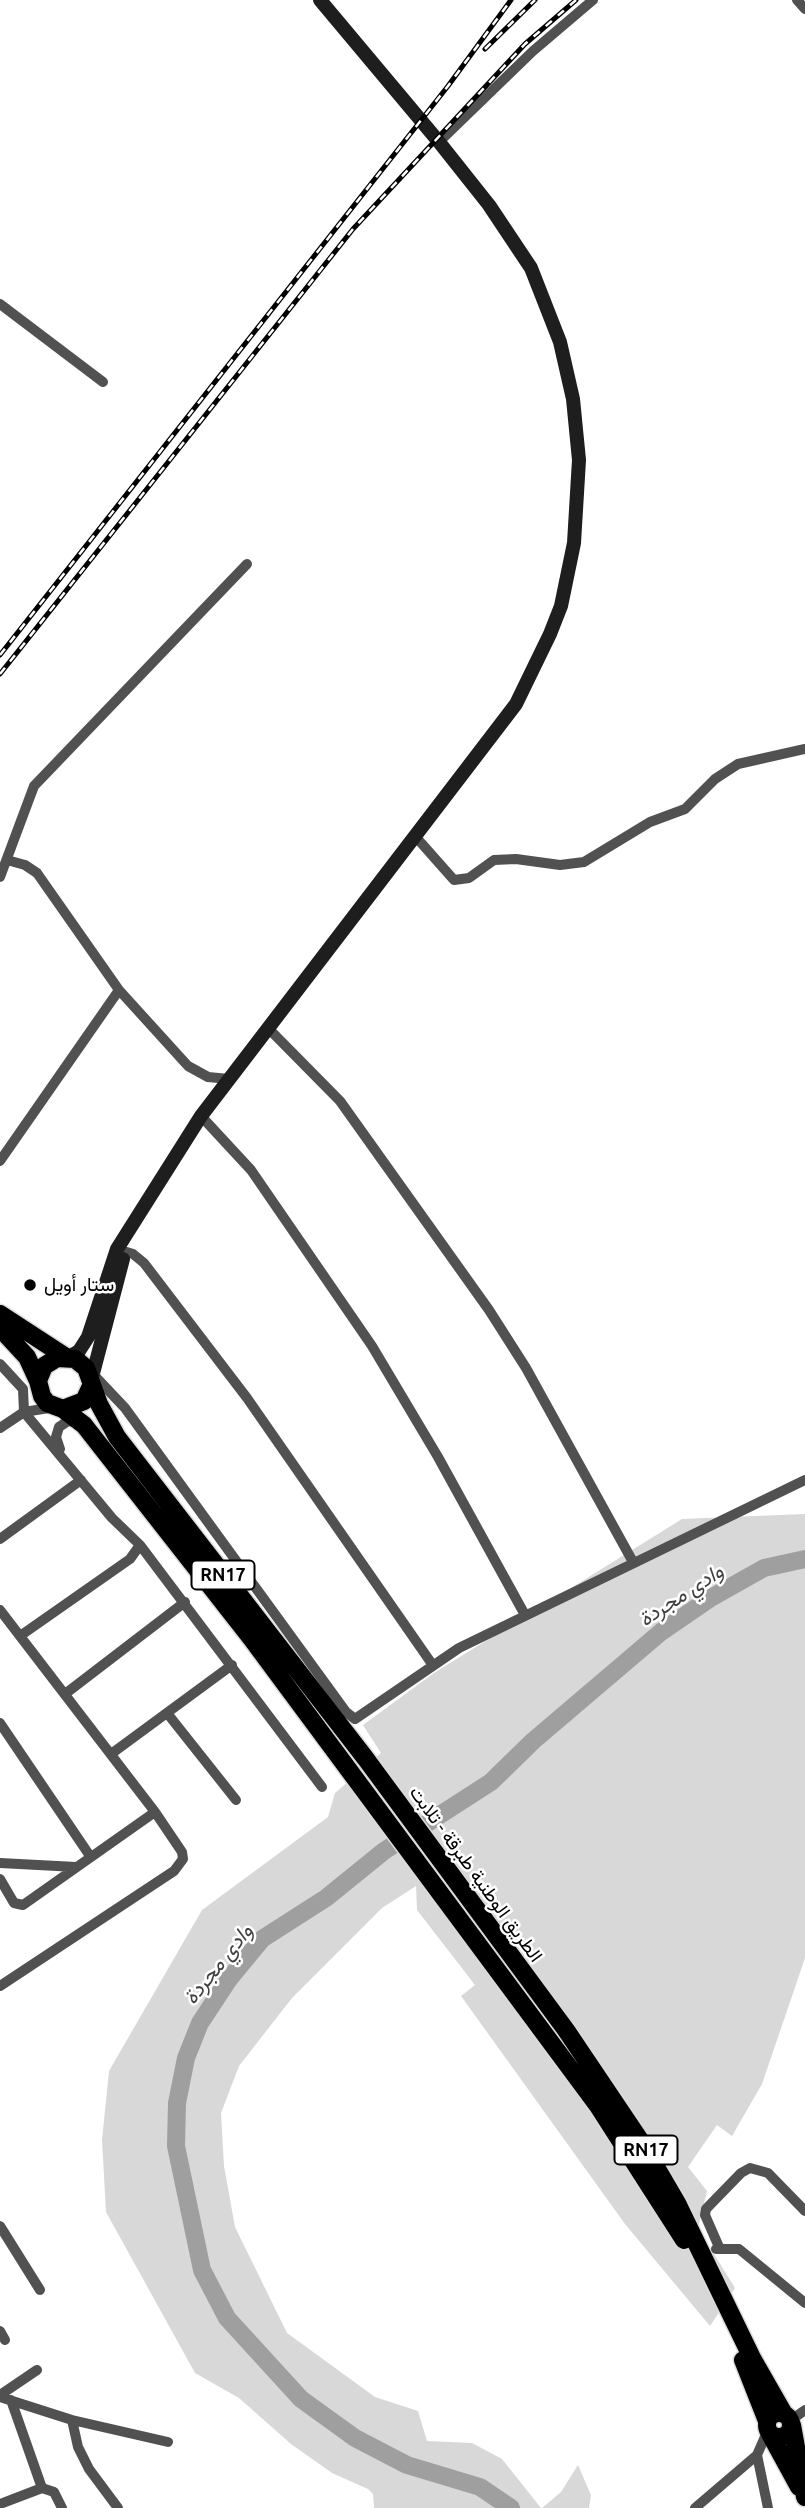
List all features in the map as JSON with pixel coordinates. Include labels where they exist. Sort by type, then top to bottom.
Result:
[{"type":"main road","points":[[0,1314],[67,1357],[90,1377],[84,1401],[65,1408]]},
{"type":"main road","name":"RN17","points":[[0,1328],[27,1357],[47,1403],[65,1408]]},
{"type":"main road","points":[[38,1384],[50,1361],[67,1357]]},
{"type":"main road","name":"الطريق الوطنية طبرقة - تلابت","points":[[90,1377],[99,1404],[117,1437],[366,1759],[594,2070],[642,2143],[711,2251],[752,2358],[793,2417],[799,2474],[805,2496]]},
{"type":"main road","name":"الطريق الوطنية طبرقة - تلابت","points":[[65,1408],[84,1425],[242,1627],[598,2106],[652,2185],[688,2248],[745,2364],[768,2429],[799,2474]]},
{"type":"main road","points":[[768,2429],[772,2415],[793,2417]]},
{"type":"street","points":[[67,1357],[79,1350],[88,1337],[131,1227],[201,1116],[483,748],[531,677],[561,606],[577,522],[579,460],[573,399],[553,322],[524,256],[439,142],[320,0]]},
{"type":"street","points":[[439,142],[533,51],[593,0]]},
{"type":"street","points":[[797,0],[805,9]]},
{"type":"street","points":[[0,304],[103,382]]},
{"type":"street","points":[[0,877],[34,786],[247,564]]},
{"type":"street","points":[[415,836],[454,880],[469,878],[494,860],[516,859],[560,865],[584,862],[650,822],[685,809],[715,779],[738,764],[805,749]]},
{"type":"street","points":[[7,860],[25,865],[37,873],[119,990],[188,1066],[208,1077],[229,1079]]},
{"type":"street","points":[[2,1155],[119,990]]},
{"type":"street","points":[[268,1028],[340,1101],[481,1298],[526,1368],[633,1562]]},
{"type":"street","points":[[201,1116],[251,1170],[365,1335],[404,1396],[525,1615]]},
{"type":"street","points":[[121,1250],[90,1377],[125,1408],[353,1718],[359,1719],[432,1664],[525,1615],[804,1481]]},
{"type":"street","points":[[121,1250],[144,1263],[247,1398],[432,1664]]},
{"type":"street","points":[[1,1365],[19,1371],[26,1366],[27,1357]]},
{"type":"street","points":[[1,1365],[23,1389],[24,1412],[140,1545],[322,1787]]},
{"type":"street","points":[[24,1412],[38,1384]]},
{"type":"street","points":[[0,1428],[24,1412],[99,1404],[125,1408]]},
{"type":"street","points":[[62,1454],[56,1437],[59,1427],[71,1421],[84,1425]]},
{"type":"street","points":[[0,1539],[81,1480]]},
{"type":"street","points":[[20,1636],[130,1559],[140,1545]]},
{"type":"street","points":[[65,1694],[185,1602]]},
{"type":"street","points":[[0,1986],[180,1864],[182,1852],[111,1754],[1,1614]]},
{"type":"street","points":[[111,1754],[232,1665]]},
{"type":"street","points":[[167,1713],[236,1800]]},
{"type":"street","points":[[0,1723],[90,1856]]},
{"type":"street","points":[[0,1879],[19,1906],[155,1812]]},
{"type":"street","points":[[0,1863],[76,1867]]},
{"type":"street","points":[[803,2205],[760,2168],[751,2168],[741,2173],[706,2209],[705,2215],[711,2251],[739,2249],[805,2303]]},
{"type":"street","points":[[0,2226],[40,2290]]},
{"type":"street","points":[[4,2398],[37,2370]]},
{"type":"street","points":[[4,2398],[72,2420],[168,2442]]},
{"type":"street","points":[[4,2398],[42,2488]]},
{"type":"street","points":[[72,2420],[78,2447],[89,2469],[118,2508]]},
{"type":"street","points":[[695,2508],[757,2455],[768,2429]]},
{"type":"street","points":[[757,2455],[768,2508]]},
{"type":"street","points":[[4,2505],[42,2488],[54,2492],[62,2508]]},
{"type":"street","points":[[712,2495],[715,2508]]},
{"type":"shaded area","points":[[805,1514],[805,1958],[762,2084],[732,2136],[717,2125],[688,2167],[707,2191],[698,2228],[735,2288],[710,2326],[625,2224],[461,1996],[475,1985],[417,1910],[416,1886],[382,1908],[292,1998],[239,2066],[221,2113],[224,2166],[235,2227],[287,2333],[375,2397],[418,2411],[427,2441],[472,2443],[502,2459],[541,2508],[374,2508],[373,2494],[368,2489],[332,2473],[291,2444],[239,2398],[195,2373],[106,2212],[102,2140],[109,2071],[202,1910],[328,1817],[335,1793],[381,1753],[363,1725],[434,1673],[682,1519]]},
{"type":"shaded area","points":[[578,2465],[591,2495],[589,2508],[542,2508],[561,2492]]},
{"type":"waterway","name":"وادي مجردة","points":[[511,2508],[480,2487],[407,2465],[355,2438],[301,2399],[227,2318],[202,2270],[176,2146],[177,2103],[186,2058],[200,2023],[229,1979],[262,1939],[326,1898],[384,1851],[491,1782],[533,1741],[661,1632],[709,1599],[764,1568],[805,1559]]},
{"type":"railway","points":[[0,655],[448,86],[511,0]]},
{"type":"railway","points":[[485,49],[535,0]]},
{"type":"railway","points":[[0,674],[353,229],[525,44],[576,0]]},
{"type":"place","name":"ستار أويل","points":[[30,1285]]}]
